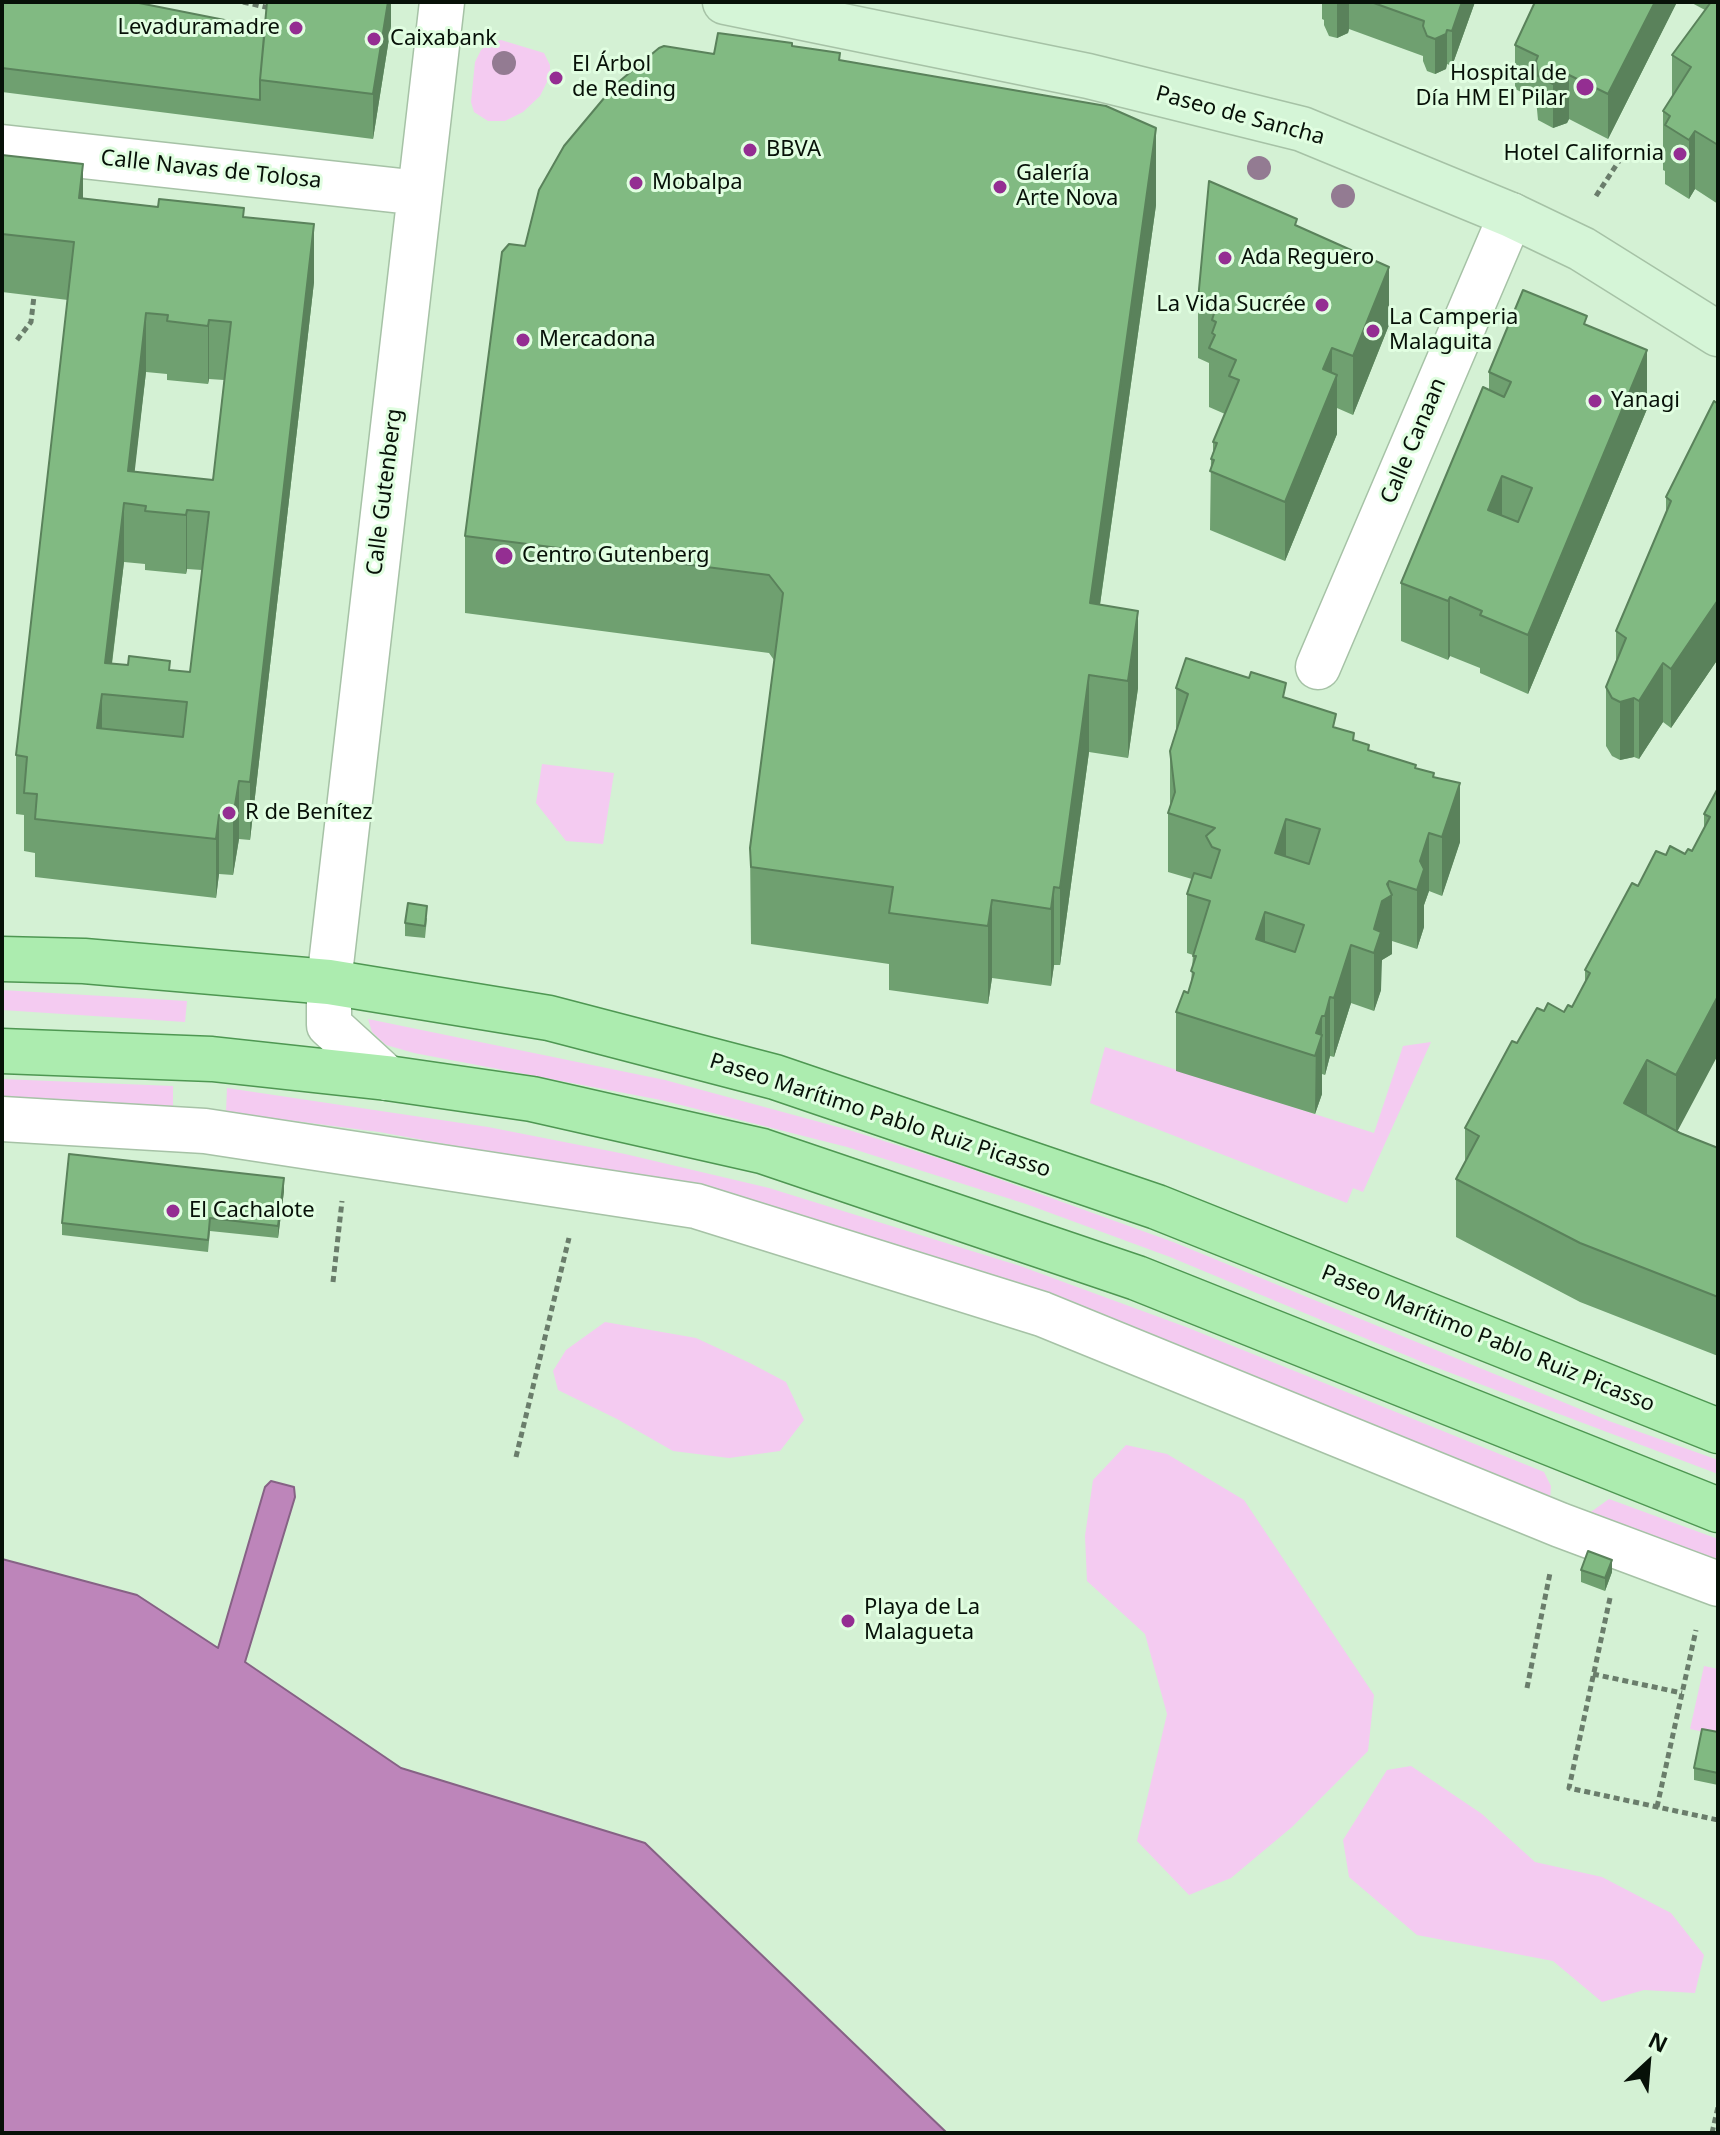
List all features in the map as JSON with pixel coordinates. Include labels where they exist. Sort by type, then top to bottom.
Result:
[{"type":"main road","name":"Paseo de Sancha","points":[[725,2],[1088,76],[1302,129],[1511,215],[1582,249],[1718,334]]},
{"type":"main road","name":"Paseo Marítimo Pablo Ruiz Picasso","points":[[2,959],[84,961],[329,982],[549,1018],[775,1077],[1157,1207],[1718,1431]]},
{"type":"main road","points":[[2,1051],[212,1059],[387,1078],[532,1099],[762,1151],[1137,1278],[1718,1510]]},
{"type":"street","name":"Calle Gutenberg","points":[[387,1078],[329,1025],[329,982],[442,2]]},
{"type":"street","name":"Calle Navas de Tolosa","points":[[2,147],[420,193]]},
{"type":"street","name":"Calle Canaan","points":[[1318,667],[1511,215]]},
{"type":"street","points":[[2,1119],[205,1131],[696,1206],[1042,1314],[1560,1525],[1712,1583]]},
{"type":"path","points":[[243,2],[278,8]]},
{"type":"path","points":[[1596,196],[1619,161]]},
{"type":"path","points":[[17,340],[31,322],[34,296]]},
{"type":"path","points":[[516,1457],[570,1235]]},
{"type":"path","points":[[1527,1688],[1560,1525]]},
{"type":"path","points":[[1620,1548],[1569,1788],[1718,1820]]},
{"type":"path","points":[[1657,1807],[1682,1693],[1712,1583]]},
{"type":"path","points":[[1593,1674],[1682,1693]]},
{"type":"path","points":[[1712,2133],[1718,2107]]},
{"type":"shaded area","points":[[501,40],[544,53],[550,65],[550,76],[540,96],[523,112],[505,121],[488,121],[474,112],[471,102],[475,62],[481,50]]},
{"type":"shaded area","points":[[542,764],[614,773],[603,844],[566,841],[536,803]]},
{"type":"shaded area","points":[[2,990],[187,1001],[185,1022],[2,1010]]},
{"type":"shaded area","points":[[368,1019],[665,1080],[849,1130],[957,1164],[1173,1242],[1609,1421],[1718,1460],[1718,1474],[1427,1364],[1170,1257],[1026,1204],[847,1147],[661,1100],[414,1053],[386,1045],[372,1032]]},
{"type":"shaded area","points":[[1431,1042],[1363,1192],[1353,1188],[1347,1203],[1090,1103],[1105,1047],[1374,1133],[1403,1046]]},
{"type":"shaded area","points":[[2,1079],[173,1086],[173,1110],[2,1101]]},
{"type":"shaded area","points":[[227,1088],[488,1127],[625,1154],[769,1188],[1020,1266],[1186,1327],[1544,1472],[1551,1486],[1550,1501],[617,1175],[379,1132],[226,1112]]},
{"type":"shaded area","points":[[605,1322],[696,1338],[750,1363],[786,1382],[804,1420],[780,1451],[729,1458],[673,1451],[558,1390],[553,1371],[566,1350]]},
{"type":"shaded area","points":[[1126,1445],[1167,1454],[1244,1500],[1374,1695],[1368,1751],[1292,1827],[1231,1878],[1189,1895],[1137,1841],[1167,1714],[1145,1634],[1087,1581],[1085,1536],[1093,1480]]},
{"type":"shaded area","points":[[271,1481],[294,1487],[295,1497],[245,1662],[401,1768],[645,1843],[947,2133],[2,2133],[2,1559],[137,1595],[218,1648],[265,1487]]},
{"type":"shaded area","points":[[1609,1499],[1718,1539],[1718,1563],[1588,1514]]},
{"type":"shaded area","points":[[1704,1666],[1718,1669],[1718,1735],[1690,1729]]},
{"type":"shaded area","points":[[1411,1766],[1482,1814],[1535,1862],[1602,1877],[1671,1913],[1704,1955],[1695,1993],[1644,1990],[1602,2002],[1553,1961],[1417,1935],[1349,1877],[1343,1840],[1387,1770]]},
{"type":"building","points":[[2,2],[134,2],[265,28],[260,100],[2,68]]},
{"type":"building","points":[[267,2],[388,2],[373,94],[260,80]]},
{"type":"building","points":[[1371,2],[1462,2],[1452,31],[1447,30],[1446,34],[1435,39],[1427,36],[1424,21]]},
{"type":"building","points":[[1535,2],[1655,2],[1608,94],[1569,75],[1567,79],[1553,84],[1538,76],[1538,56],[1515,45]]},
{"type":"building","points":[[1711,2],[1718,2],[1718,145],[1695,131],[1689,140],[1665,125],[1670,116],[1663,111],[1691,67],[1672,55]]},
{"type":"building","points":[[718,33],[840,53],[839,60],[1106,106],[1156,128],[1090,603],[1138,611],[1128,681],[1089,675],[1060,888],[1054,887],[1051,909],[992,900],[988,926],[889,913],[893,887],[751,867],[750,848],[783,593],[769,575],[465,536],[502,252],[509,244],[525,246],[539,190],[564,146],[615,85],[664,46],[714,54]]},
{"type":"building","points":[[2,155],[83,164],[79,198],[158,207],[159,199],[244,208],[243,217],[314,224],[250,782],[239,781],[233,817],[219,815],[216,839],[35,819],[37,794],[24,793],[27,757],[16,755],[74,242],[2,234]],"holes":[[[146,313],[168,315],[167,321],[208,326],[209,320],[231,322],[213,480],[128,471]],[[124,503],[146,506],[145,511],[186,515],[187,510],[209,512],[190,672],[169,670],[170,661],[129,656],[128,665],[105,663]],[[102,694],[187,702],[183,737],[97,728]]]},
{"type":"building","points":[[1209,181],[1297,219],[1295,225],[1389,267],[1353,356],[1332,348],[1323,369],[1337,375],[1285,502],[1210,471],[1217,443],[1213,442],[1239,380],[1229,376],[1236,360],[1209,348],[1215,335],[1212,333],[1216,322],[1212,320],[1216,307],[1198,300]]},
{"type":"building","points":[[1523,290],[1587,316],[1584,324],[1647,350],[1528,635],[1480,615],[1482,611],[1450,597],[1448,601],[1401,583],[1483,387],[1504,397],[1511,382],[1489,372]],"holes":[[[1502,476],[1532,488],[1518,522],[1488,510]]]},
{"type":"building","points":[[1714,401],[1718,404],[1718,600],[1671,669],[1663,663],[1639,701],[1634,698],[1620,702],[1612,698],[1606,687],[1626,638],[1616,631],[1671,501],[1666,497]]},
{"type":"building","points":[[1186,658],[1249,678],[1251,672],[1286,683],[1283,697],[1336,714],[1333,727],[1354,733],[1353,740],[1369,745],[1368,750],[1416,765],[1415,768],[1434,773],[1433,777],[1460,783],[1442,837],[1429,833],[1420,861],[1424,869],[1417,890],[1389,881],[1387,884],[1392,895],[1382,901],[1374,929],[1381,932],[1374,953],[1351,945],[1334,998],[1330,997],[1316,1033],[1322,1035],[1315,1056],[1176,1012],[1184,991],[1188,993],[1194,973],[1191,971],[1196,956],[1193,956],[1210,901],[1187,894],[1194,873],[1211,878],[1220,850],[1212,847],[1206,836],[1215,828],[1168,813],[1175,792],[1170,751],[1188,694],[1176,688]],"holes":[[[1286,819],[1320,829],[1309,864],[1275,853]],[[1265,912],[1304,925],[1295,952],[1256,939]]]},
{"type":"building","points":[[1718,788],[1718,996],[1676,1075],[1647,1060],[1624,1103],[1680,1133],[1718,1148],[1718,1297],[1580,1243],[1456,1179],[1479,1136],[1465,1128],[1512,1041],[1517,1043],[1537,1008],[1544,1011],[1548,1003],[1564,1012],[1568,1005],[1572,1007],[1590,973],[1585,970],[1632,883],[1638,886],[1656,851],[1666,855],[1670,846],[1685,854],[1688,849],[1692,851],[1710,817],[1704,814]]},
{"type":"building","points":[[408,903],[427,906],[425,926],[405,923]]},
{"type":"building","name":"El Cachalote","points":[[69,1154],[284,1178],[278,1226],[210,1218],[208,1240],[62,1223]]},
{"type":"building","points":[[1588,1551],[1612,1560],[1605,1578],[1581,1570]]},
{"type":"building","points":[[1702,1729],[1718,1732],[1718,1773],[1694,1768]]},
{"type":"place","name":"Levaduramadre","points":[[296,28]]},
{"type":"place","name":"Caixabank","points":[[374,39]]},
{"type":"place","name":"El Árbol de Reding","points":[[556,78]]},
{"type":"place","name":"Hospital de Día HM El Pilar","points":[[1585,87]]},
{"type":"place","name":"BBVA","points":[[750,150]]},
{"type":"place","name":"Hotel California","points":[[1680,154]]},
{"type":"place","name":"Mobalpa","points":[[636,183]]},
{"type":"place","name":"Galería Arte Nova","points":[[1000,187]]},
{"type":"place","name":"Ada Reguero","points":[[1225,258]]},
{"type":"place","name":"La Vida Sucrée","points":[[1322,305]]},
{"type":"place","name":"La Camperia Malaguita","points":[[1373,331]]},
{"type":"place","name":"Mercadona","points":[[523,340]]},
{"type":"place","name":"Yanagi","points":[[1595,401]]},
{"type":"place","name":"Centro Gutenberg","points":[[504,556]]},
{"type":"place","name":"R de Benítez","points":[[229,813]]},
{"type":"place","name":"El Cachalote","points":[[173,1211]]},
{"type":"place","name":"Playa de La Malagueta","points":[[848,1621]]}]
